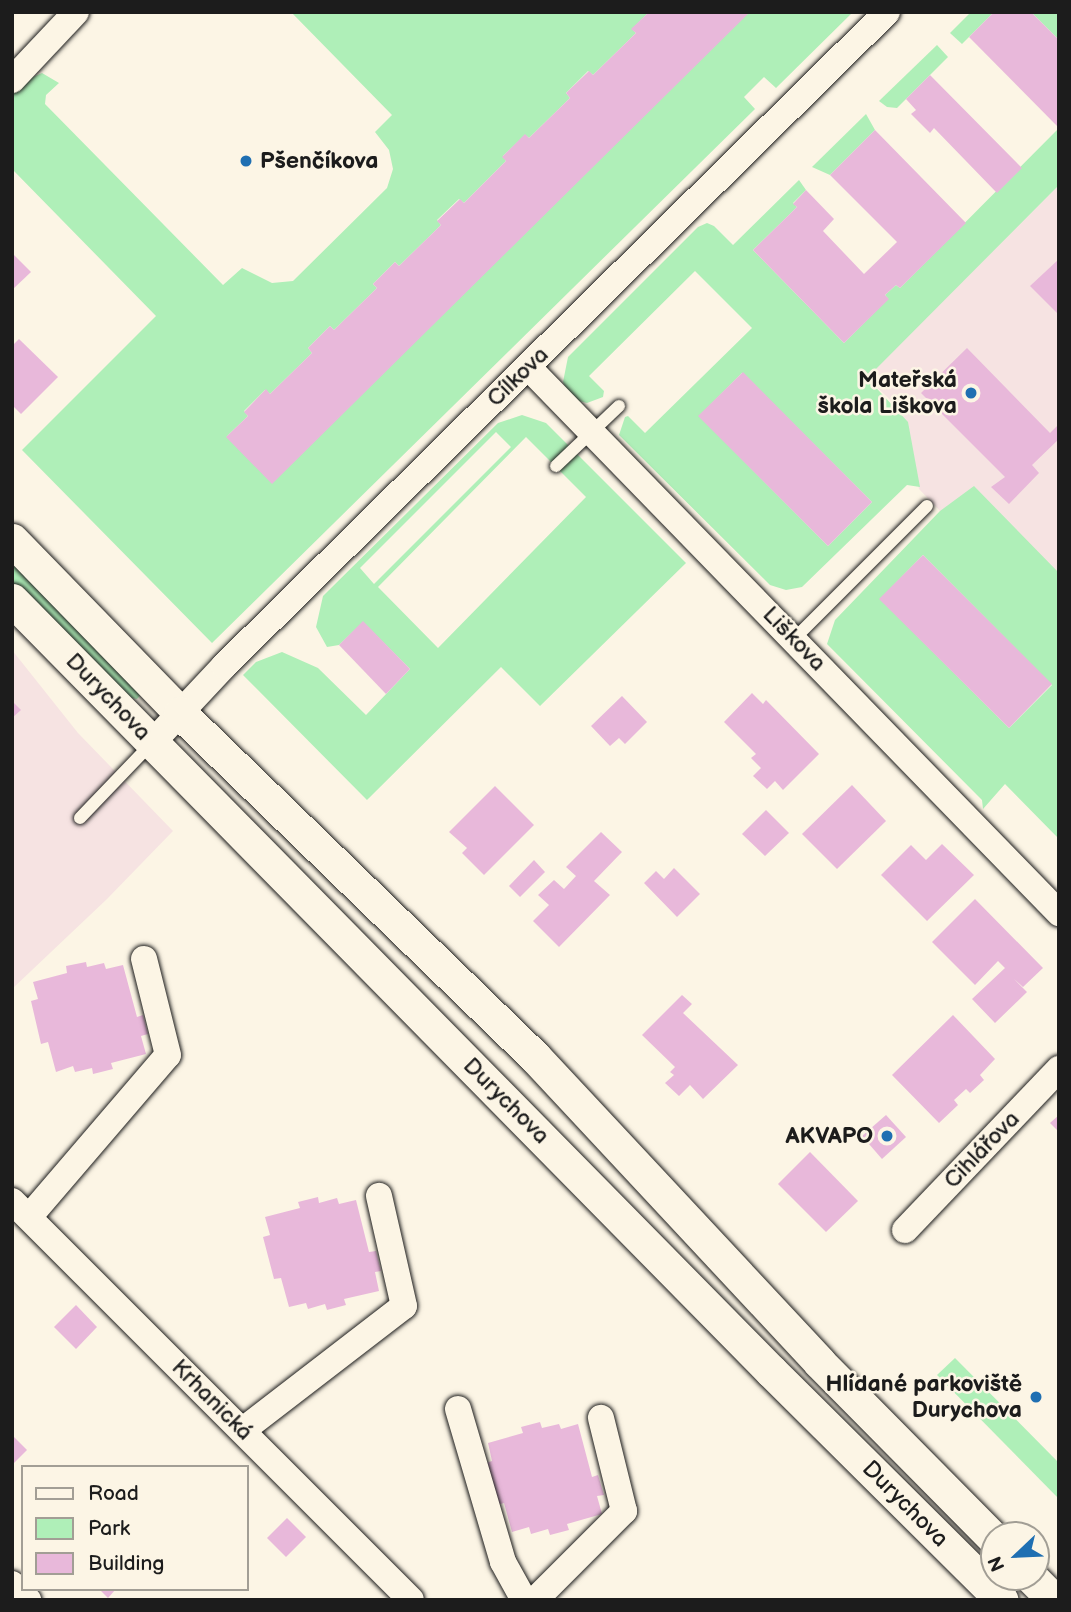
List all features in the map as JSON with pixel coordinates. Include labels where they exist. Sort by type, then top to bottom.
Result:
[{"type":"street","points":[[12,80],[76,12]]},
{"type":"street","name":"Cílkova","points":[[152,743],[887,12]]},
{"type":"street","name":"Liškova","points":[[528,367],[1059,913]]},
{"type":"street","name":"Durychova","points":[[12,540],[180,713],[535,1057],[819,1362],[980,1525]]},
{"type":"street","name":"Durychova","points":[[12,600],[1002,1600]]},
{"type":"street","points":[[21,1209],[168,1055],[144,959]]},
{"type":"street","name":"Cihlářova","points":[[905,1230],[1059,1069]]},
{"type":"street","points":[[243,1430],[404,1306],[379,1196]]},
{"type":"street","name":"Krhanická","points":[[21,1209],[411,1600]]},
{"type":"street","points":[[458,1409],[503,1562],[524,1600]]},
{"type":"street","points":[[535,1600],[624,1511],[601,1418]]},
{"type":"street","points":[[12,1584],[28,1600]]},
{"type":"lane","points":[[556,466],[619,406]]},
{"type":"lane","points":[[794,639],[927,506]]},
{"type":"lane","points":[[80,818],[152,743]]},
{"type":"shaded area","name":"Mateřská škola Liškova","points":[[1059,185],[1059,576],[941,512],[919,489],[899,408],[866,377]]},
{"type":"shaded area","points":[[12,650],[78,733],[173,831],[107,899],[12,989]]},
{"type":"green space","points":[[291,12],[649,12],[632,29],[636,33],[593,75],[588,71],[566,93],[570,98],[529,138],[525,135],[503,156],[506,161],[464,203],[459,199],[437,220],[441,225],[399,266],[395,262],[373,284],[377,288],[334,330],[330,326],[308,348],[312,353],[270,394],[265,390],[244,411],[248,416],[226,437],[750,12],[853,12],[776,88],[764,77],[744,97],[755,109],[212,643],[22,450],[156,316],[12,169],[12,95],[26,80],[42,73],[59,83],[46,95],[45,104],[223,285],[242,268],[272,283],[293,281],[387,188],[393,169],[389,150],[375,132],[392,115]]},
{"type":"green space","points":[[971,12],[994,12],[962,44],[950,33]]},
{"type":"green space","points":[[1031,12],[1059,12],[1059,40]]},
{"type":"green space","points":[[937,45],[948,57],[897,108],[887,107],[879,101]]},
{"type":"green space","points":[[866,114],[875,130],[830,175],[812,167]]},
{"type":"green space","points":[[1059,128],[1059,185],[867,378],[908,422],[920,487],[907,485],[802,587],[786,590],[770,585],[619,435],[625,417],[628,416],[645,433],[752,328],[695,271],[589,376],[604,391],[603,397],[587,403],[571,399],[563,382],[568,357],[698,227],[707,223],[714,226],[733,245],[799,180],[806,190],[793,203],[797,207],[753,250],[844,343],[888,299],[885,295],[896,285],[900,288]],"holes":[[[742,373],[872,502],[828,546],[699,416]]]},
{"type":"green space","points":[[522,415],[546,423],[686,563],[540,706],[501,667],[367,800],[243,675],[256,662],[282,652],[318,668],[366,715],[410,669],[363,622],[339,645],[327,647],[316,627],[323,596],[498,423]],"holes":[[[496,432],[511,447],[374,584],[360,568]],[[526,437],[586,497],[438,648],[378,587]]]},
{"type":"green space","points":[[974,486],[1059,573],[1059,839],[1005,784],[983,809],[982,800],[827,644],[835,620],[940,511]],"holes":[[[923,555],[1052,685],[1009,728],[880,599]]]},
{"type":"green space","points":[[12,555],[142,693],[137,699],[127,697],[12,582]]},
{"type":"green space","points":[[955,1358],[1059,1463],[1059,1499],[937,1375]]},
{"type":"building","points":[[649,12],[750,12],[272,484],[226,437],[248,416],[244,412],[266,389],[270,394],[312,353],[308,348],[330,326],[334,330],[377,288],[373,284],[395,262],[399,266],[441,225],[437,221],[460,199],[464,203],[506,161],[502,157],[525,134],[529,138],[570,98],[566,93],[589,71],[593,75],[636,33],[631,29]]},
{"type":"building","points":[[994,12],[1031,12],[1059,40],[1059,128],[969,37]]},
{"type":"building","points":[[930,75],[1022,168],[997,193],[934,128],[930,133],[911,114],[916,110],[906,99]]},
{"type":"building","points":[[875,130],[966,223],[900,288],[896,285],[885,295],[889,299],[844,343],[753,250],[797,207],[793,204],[806,190],[834,219],[823,231],[864,274],[897,242],[830,175]]},
{"type":"building","points":[[12,253],[31,272],[12,290]]},
{"type":"building","points":[[1059,259],[1059,315],[1030,286]]},
{"type":"building","points":[[19,339],[58,377],[21,414],[12,405],[12,346]]},
{"type":"building","points":[[967,348],[1050,433],[1059,424],[1059,439],[1032,465],[1039,473],[1009,504],[991,487],[1005,477],[921,393]]},
{"type":"building","points":[[743,372],[872,502],[828,546],[698,416]]},
{"type":"building","points":[[923,555],[1052,684],[1009,728],[879,599]]},
{"type":"building","points":[[363,621],[410,669],[386,694],[339,645]]},
{"type":"building","points":[[752,693],[763,704],[766,700],[819,754],[783,790],[775,781],[767,789],[753,776],[761,768],[751,758],[756,754],[724,722]]},
{"type":"building","points":[[622,696],[647,722],[625,744],[619,738],[610,746],[591,726]]},
{"type":"building","points":[[12,701],[21,710],[12,718]]},
{"type":"building","points":[[852,785],[886,821],[837,869],[802,834]]},
{"type":"building","points":[[495,786],[534,825],[484,875],[462,853],[467,848],[449,832]]},
{"type":"building","points":[[766,810],[789,833],[765,856],[742,834]]},
{"type":"building","points":[[601,832],[622,852],[594,881],[610,895],[559,947],[533,921],[549,905],[538,895],[554,880],[564,889],[576,876],[566,867]]},
{"type":"building","points":[[942,844],[974,875],[927,921],[881,875],[911,845],[926,860]]},
{"type":"building","points":[[534,860],[545,872],[520,897],[509,886]]},
{"type":"building","points":[[674,868],[700,894],[677,917],[644,883],[656,871],[664,879]]},
{"type":"building","points":[[975,899],[1043,968],[1023,987],[1014,979],[1027,992],[995,1023],[972,999],[1005,968],[998,961],[975,985],[932,942]]},
{"type":"building","points":[[86,962],[87,967],[104,963],[106,969],[123,965],[137,1017],[143,1015],[148,1034],[141,1036],[146,1054],[111,1063],[113,1069],[93,1074],[92,1068],[75,1072],[73,1066],[56,1072],[48,1042],[41,1044],[31,1001],[38,999],[33,982],[67,973],[66,966]]},
{"type":"building","points":[[682,995],[692,1004],[683,1013],[738,1065],[703,1099],[690,1085],[679,1096],[665,1083],[674,1075],[670,1072],[675,1067],[642,1035]]},
{"type":"building","points":[[953,1015],[995,1059],[980,1075],[984,1080],[970,1093],[966,1089],[954,1100],[958,1105],[939,1123],[892,1075]]},
{"type":"building","points":[[886,1115],[906,1137],[882,1159],[862,1136]]},
{"type":"building","points":[[1059,1115],[1059,1132],[1050,1123]]},
{"type":"building","points":[[810,1152],[858,1201],[826,1232],[778,1184]]},
{"type":"building","points":[[318,1197],[319,1203],[337,1198],[339,1204],[356,1200],[369,1252],[376,1251],[381,1271],[375,1272],[379,1291],[344,1299],[346,1305],[327,1310],[325,1304],[308,1309],[306,1303],[289,1307],[281,1278],[274,1279],[263,1237],[270,1235],[265,1217],[300,1208],[298,1202]]},
{"type":"building","points":[[76,1305],[97,1327],[76,1349],[54,1327]]},
{"type":"building","points":[[540,1422],[542,1428],[559,1424],[561,1429],[578,1424],[592,1477],[598,1475],[604,1495],[597,1496],[602,1514],[567,1524],[569,1530],[550,1535],[548,1529],[531,1534],[529,1527],[512,1532],[504,1503],[497,1505],[486,1463],[492,1461],[488,1443],[523,1433],[521,1427]]},
{"type":"building","points":[[12,1435],[27,1450],[12,1465]]},
{"type":"building","points":[[287,1518],[306,1537],[286,1557],[267,1538]]},
{"type":"building","points":[[101,1591],[114,1591],[108,1598]]},
{"type":"place","name":"Pšenčíkova","points":[[246,161]]},
{"type":"place","name":"Mateřská škola Liškova","points":[[971,393]]},
{"type":"place","name":"AKVAPO","points":[[887,1136]]},
{"type":"place","name":"Hlídané parkoviště Durychova","points":[[1036,1397]]}]
